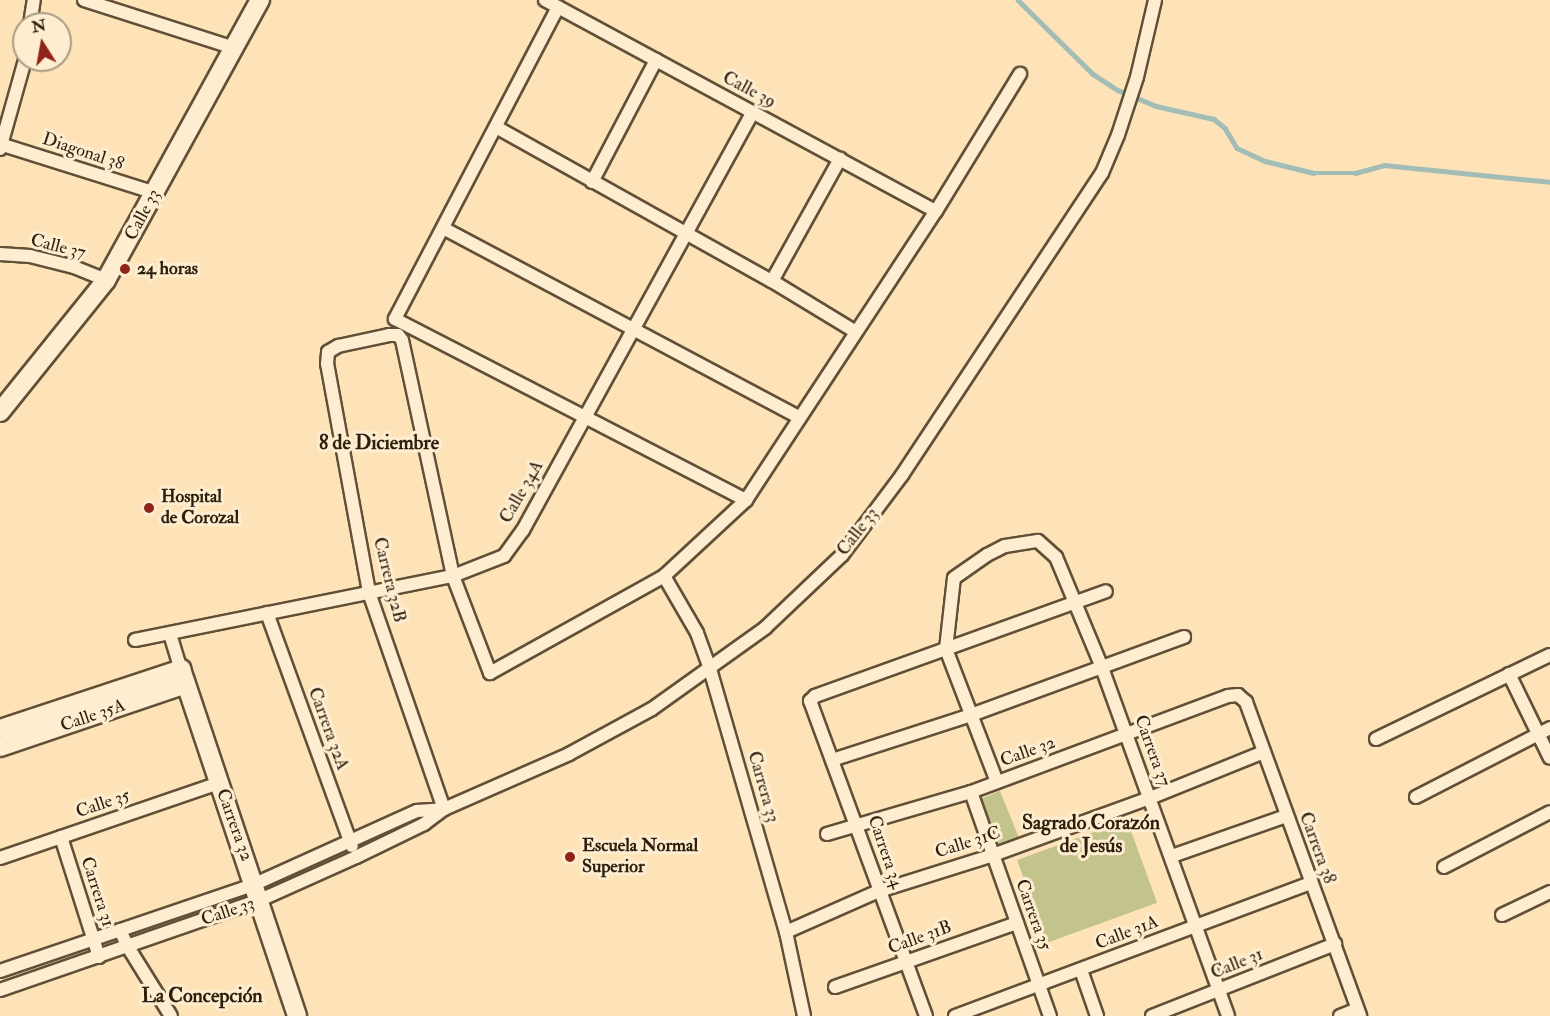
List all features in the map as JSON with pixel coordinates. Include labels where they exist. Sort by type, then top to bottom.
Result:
[{"type":"street","points":[[84,0],[109,4],[234,48]]},
{"type":"street","name":"Calle 33","points":[[0,412],[106,280],[260,0]]},
{"type":"street","name":"Calle 39","points":[[545,0],[936,211]]},
{"type":"street","name":"Calle 33","points":[[0,990],[128,947],[258,892],[356,857],[424,824],[444,809],[569,754],[652,709],[765,627],[803,594],[842,555],[895,484],[1102,172],[1137,77],[1155,0]]},
{"type":"street","points":[[558,7],[395,319],[746,500]]},
{"type":"street","points":[[592,182],[656,60]]},
{"type":"street","points":[[0,146],[22,72]]},
{"type":"street","points":[[453,576],[490,673],[664,576],[746,500],[936,211],[1020,74]]},
{"type":"street","name":"Calle 34A","points":[[135,640],[453,576],[504,556],[523,530],[753,112]]},
{"type":"street","points":[[496,128],[772,281],[856,332]]},
{"type":"street","name":"Diagonal 38","points":[[0,146],[155,194]]},
{"type":"street","points":[[772,281],[840,159]]},
{"type":"street","points":[[443,228],[800,418]]},
{"type":"street","name":"Calle 37","points":[[0,254],[30,256],[74,267],[106,280]]},
{"type":"street","name":"Carrera 32B","points":[[444,809],[369,592],[327,364],[328,352],[338,346],[389,335],[398,335],[402,340],[453,576]]},
{"type":"street","name":"Carrera 37","points":[[946,649],[954,578],[987,555],[1005,546],[1038,541],[1056,557],[1128,735],[1228,1016]]},
{"type":"street","name":"Carrera 33","points":[[664,576],[697,633],[710,669],[786,932],[804,1016]]},
{"type":"street","points":[[997,782],[946,649],[1106,591]]},
{"type":"street","name":"Carrera 32A","points":[[267,613],[356,857]]},
{"type":"street","name":"Carrera 32","points":[[170,634],[258,892],[297,1016]]},
{"type":"street","points":[[832,760],[971,715],[1101,665],[1184,637]]},
{"type":"street","name":"Carrera 34","points":[[926,1016],[810,701],[815,696],[946,649]]},
{"type":"street","points":[[1376,739],[1550,655]]},
{"type":"street","points":[[1509,674],[1550,758]]},
{"type":"street","name":"Calle 35A","points":[[0,729],[183,677]]},
{"type":"street","name":"Calle 35A","points":[[0,747],[183,677]]},
{"type":"street","name":"Calle 32","points":[[828,834],[971,792],[1228,696],[1238,695]]},
{"type":"street","name":"Carrera 38","points":[[1238,695],[1246,702],[1358,1013]]},
{"type":"street","points":[[1416,797],[1550,728]]},
{"type":"street","name":"Calle 31C","points":[[786,932],[879,891],[993,855],[1150,798],[1264,752]]},
{"type":"street","name":"Calle 35","points":[[0,858],[219,783]]},
{"type":"street","name":"Carrera 35","points":[[971,792],[1050,1016]]},
{"type":"street","name":"Calle 33","points":[[0,971],[120,930],[258,892],[350,841],[417,811],[444,809]]},
{"type":"street","points":[[1444,867],[1550,812]]},
{"type":"street","points":[[1172,856],[1286,816]]},
{"type":"street","name":"Carrera 31","points":[[61,837],[99,957]]},
{"type":"street","name":"Calle 31A","points":[[955,1016],[1311,883]]},
{"type":"street","points":[[1502,915],[1550,892]]},
{"type":"street","name":"Calle 31B","points":[[835,987],[1017,923]]},
{"type":"street","name":"Carrera 31","points":[[120,930],[171,1016]]},
{"type":"street","name":"Calle 31","points":[[1152,1016],[1335,944]]},
{"type":"street","points":[[1081,970],[1097,1016]]},
{"type":"street","points":[[1340,1016],[1358,1013]]},
{"type":"green space","points":[[1000,791],[1019,839],[999,847],[980,799]]},
{"type":"green space","points":[[1127,820],[1157,903],[1047,943],[1017,860]]},
{"type":"waterway","points":[[1018,0],[1093,74],[1118,90],[1156,106],[1214,119],[1225,128],[1237,148],[1265,161],[1314,173],[1355,173],[1384,165],[1550,182]]},
{"type":"place","name":"24 horas","points":[[125,269]]},
{"type":"place","name":"Hospital de Corozal","points":[[149,508]]},
{"type":"place","name":"Escuela Normal Superior","points":[[570,857]]},
{"type":"district","name":"8 de Diciembre","points":[[379,442]]},
{"type":"district","name":"Sagrado Corazón de Jesús","points":[[1091,834]]},
{"type":"district","name":"La Concepción","points":[[202,995]]}]
